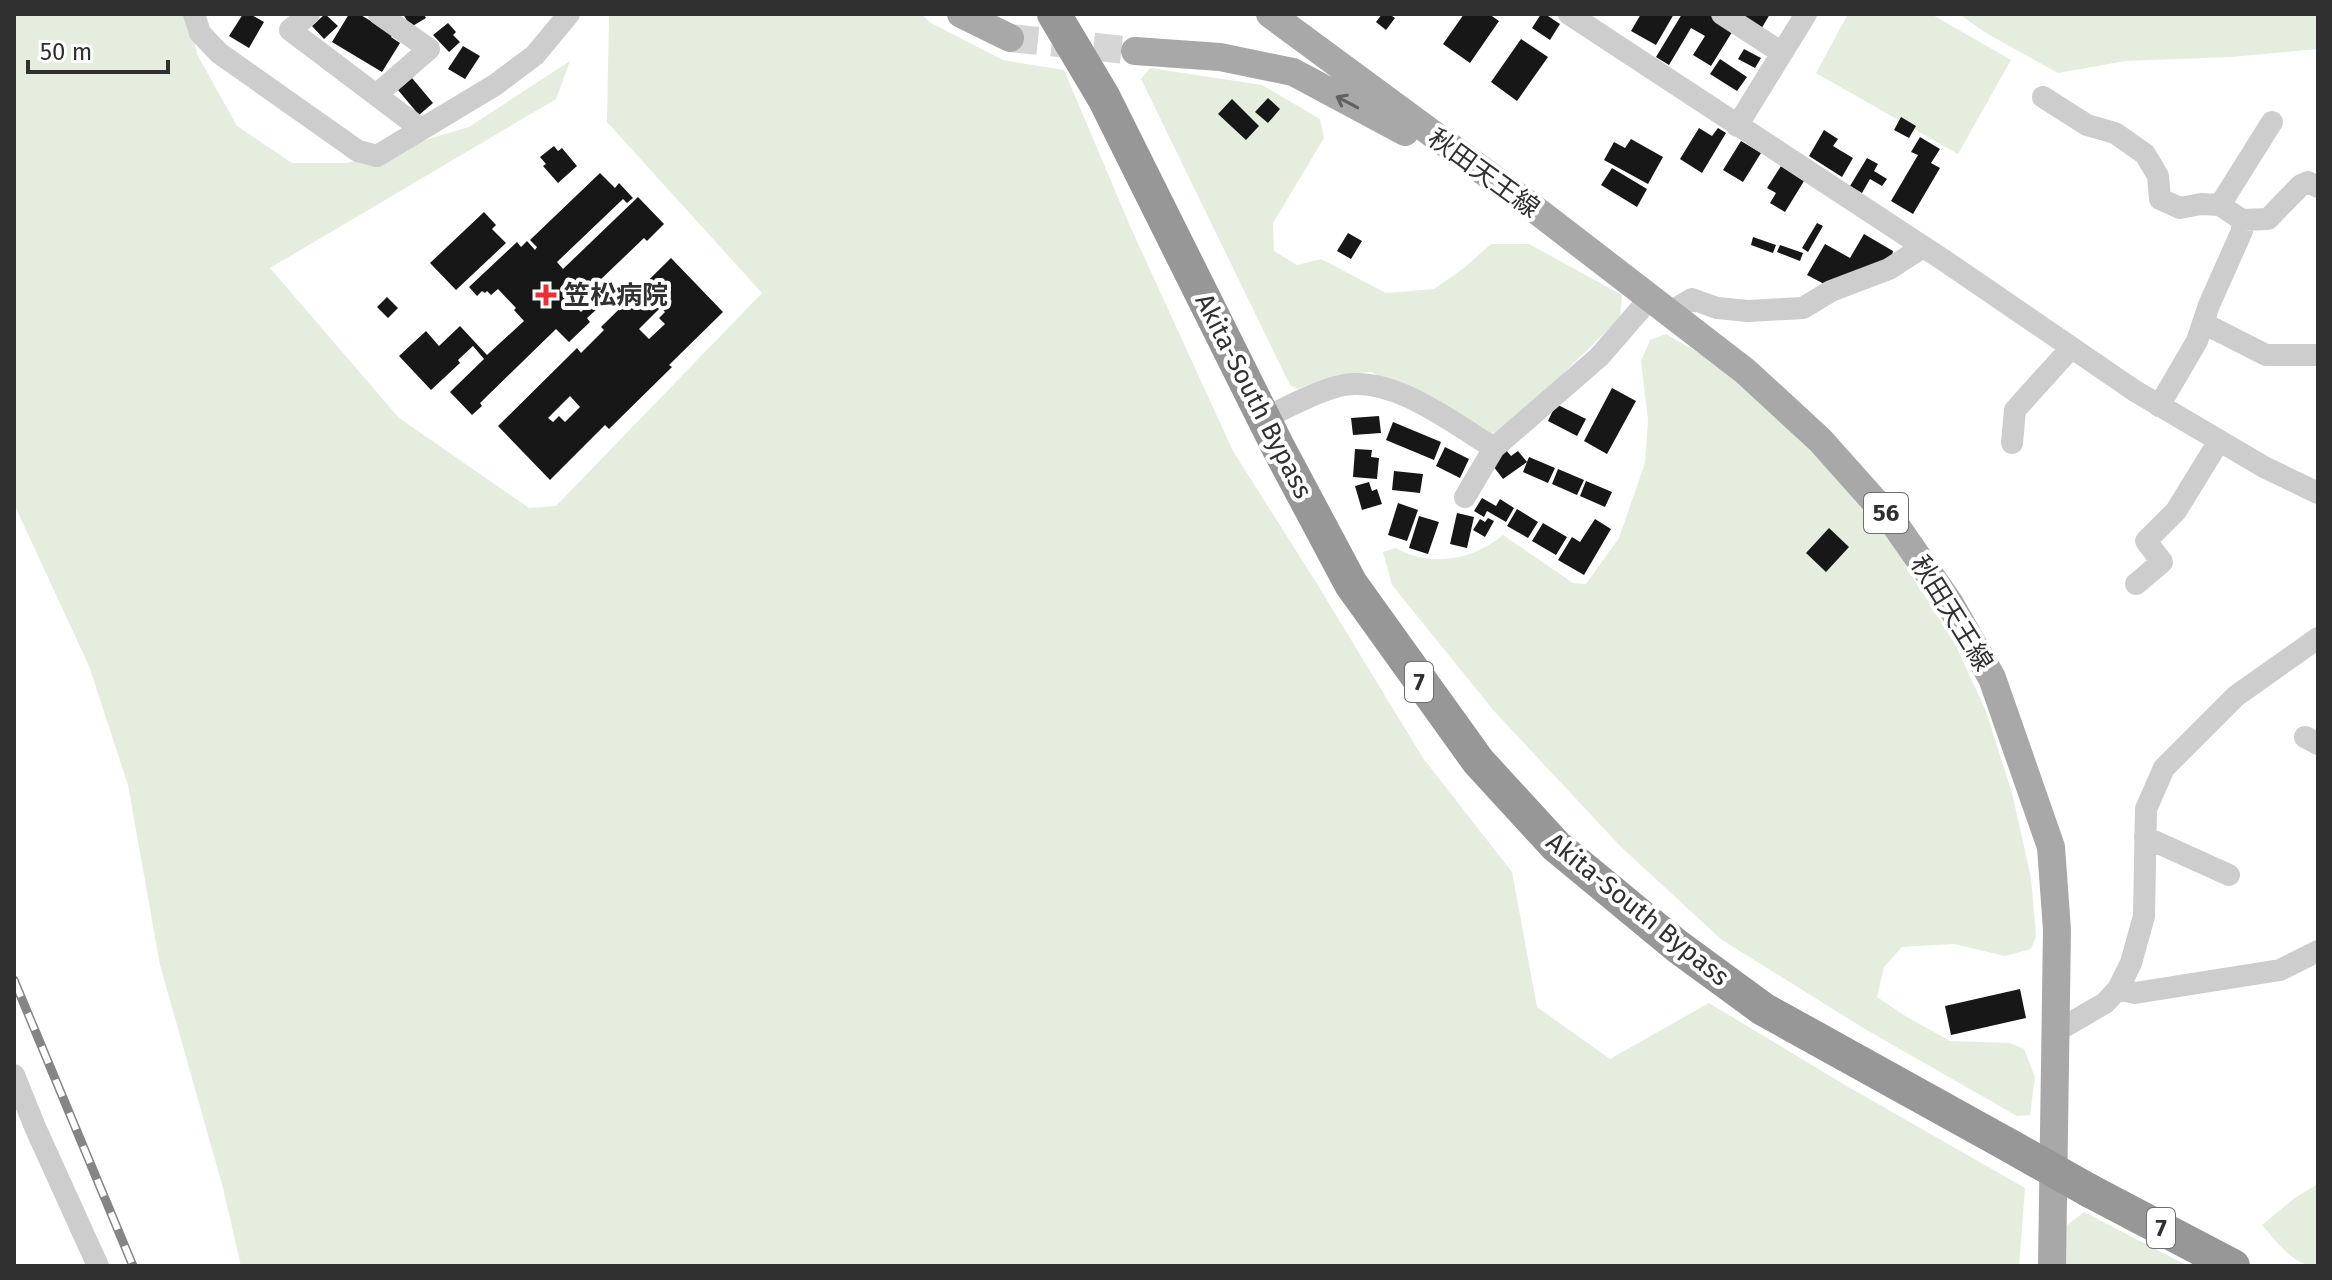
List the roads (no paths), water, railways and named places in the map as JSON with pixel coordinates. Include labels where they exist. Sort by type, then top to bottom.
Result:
[{"type":"highway","name":"Akita-South Bypass","points":[[1054,14],[1104,98],[1264,419],[1351,584],[1478,761],[1556,846],[1677,946],[1763,1009],[2090,1191],[2233,1266]]},
{"type":"highway","points":[[1073,14],[1104,98]]},
{"type":"main road","points":[[961,14],[1010,38]]},
{"type":"main road","name":"秋田天王線","points":[[1270,14],[1660,304],[1745,371],[1809,430],[1894,523],[1950,604],[1992,678],[2051,847],[2057,930],[2052,1266]]},
{"type":"main road","points":[[1135,51],[1220,57],[1293,72],[1490,178]]},
{"type":"street","points":[[194,14],[200,33],[219,53],[358,151],[377,156],[495,85],[535,55],[569,14]]},
{"type":"street","points":[[309,14],[290,30],[421,129]]},
{"type":"street","points":[[376,95],[429,49],[379,14]]},
{"type":"street","points":[[1722,14],[1782,53]]},
{"type":"street","points":[[1737,126],[1806,14]]},
{"type":"street","points":[[1571,15],[2159,406],[2318,493]]},
{"type":"street","points":[[2043,97],[2087,125],[2115,133],[2145,154],[2158,176],[2160,199],[2180,208],[2201,204],[2220,205],[2242,220],[2268,219],[2301,185],[2308,182],[2318,187]]},
{"type":"street","points":[[2220,205],[2272,122]]},
{"type":"street","points":[[2159,406],[2197,341],[2242,231],[2242,220]]},
{"type":"street","points":[[1465,497],[1494,448],[1660,304],[1692,299],[1717,308],[1748,311],[1803,308],[1831,291],[1889,269],[1923,247]]},
{"type":"street","points":[[2203,323],[2266,355],[2318,355]]},
{"type":"street","points":[[2012,443],[2015,410],[2071,348]]},
{"type":"street","points":[[1264,419],[1344,385],[1373,385],[1408,396],[1494,448]]},
{"type":"street","points":[[2136,584],[2162,562],[2146,541],[2176,511],[2219,441]]},
{"type":"street","points":[[2057,1031],[2105,1003],[2118,989],[2131,963],[2144,916],[2146,809],[2164,768],[2236,696],[2318,638]]},
{"type":"street","points":[[2145,837],[2229,875]]},
{"type":"street","points":[[2118,989],[2135,993],[2280,970],[2318,951]]},
{"type":"street","points":[[14,1075],[98,1266]]},
{"type":"tunnel","points":[[1010,38],[1135,51]]},
{"type":"railway","points":[[14,980],[133,1266]]},
{"type":"place","name":"笠松病院","points":[[546,295]]}]
